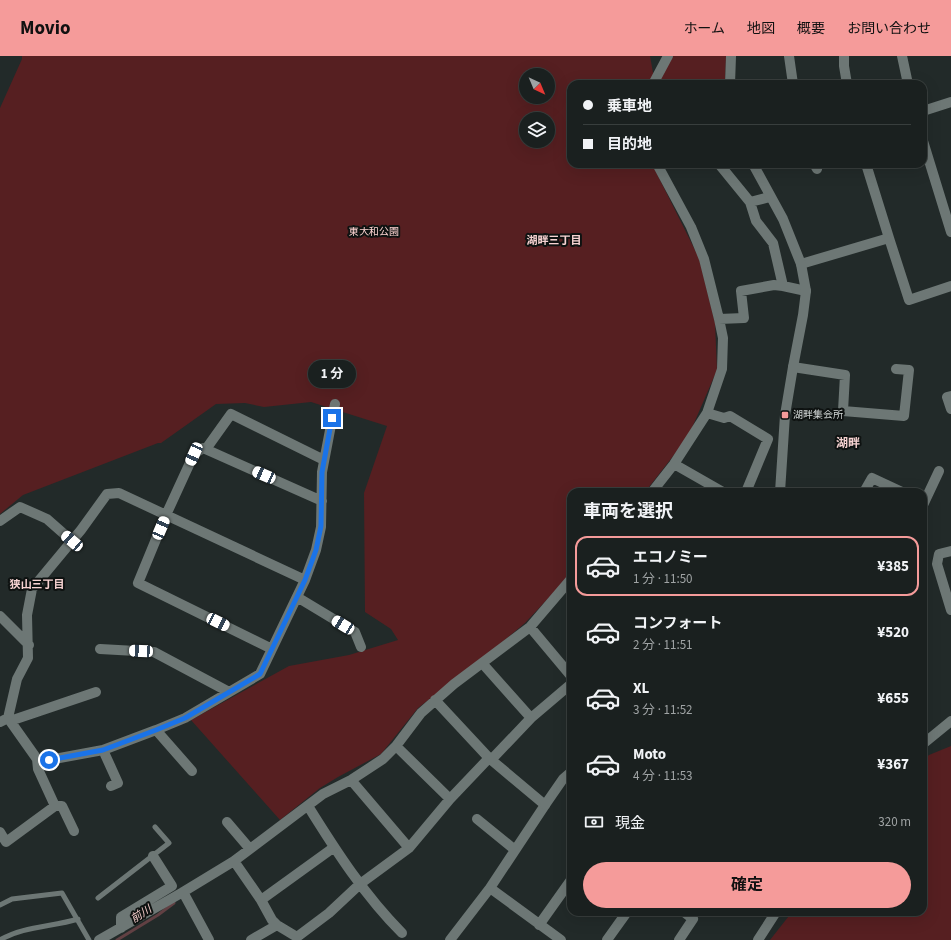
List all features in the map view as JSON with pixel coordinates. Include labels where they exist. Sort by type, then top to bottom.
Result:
[{"type":"street","points":[[655,80],[668,56]]},
{"type":"street","points":[[730,80],[731,56]]},
{"type":"street","points":[[789,56],[792,80]]},
{"type":"street","points":[[844,56],[846,80]]},
{"type":"street","points":[[902,56],[907,80]]},
{"type":"street","points":[[927,110],[951,102]]},
{"type":"street","points":[[927,154],[951,232]]},
{"type":"street","points":[[655,488],[674,464],[707,413],[722,369],[723,338],[704,259],[691,227],[659,168]]},
{"type":"street","points":[[722,168],[750,202],[756,221],[773,243],[783,286]]},
{"type":"street","points":[[755,168],[783,219],[801,264],[806,291],[785,415],[780,488]]},
{"type":"street","points":[[867,168],[909,300],[951,286]]},
{"type":"street","points":[[750,202],[770,197]]},
{"type":"street","points":[[801,264],[889,238]]},
{"type":"street","points":[[719,319],[744,318],[742,291],[774,285],[806,291]]},
{"type":"street","points":[[792,367],[845,375],[842,411],[904,416],[909,370],[896,369]]},
{"type":"street","points":[[951,396],[947,397],[951,409]]},
{"type":"street","points":[[37,759],[44,760],[103,750],[156,730],[185,718],[260,674],[305,580],[316,550],[321,526],[322,472],[335,404]]},
{"type":"street","points":[[707,413],[724,418],[730,416],[768,439],[748,488]]},
{"type":"street","points":[[206,449],[230,414],[324,460]]},
{"type":"street","points":[[272,649],[138,583],[166,515],[194,454],[203,448],[322,500]]},
{"type":"street","points":[[674,464],[716,488]]},
{"type":"street","points":[[927,495],[939,471]]},
{"type":"street","points":[[866,488],[872,478],[893,488]]},
{"type":"street","points":[[6,720],[17,679],[28,658],[27,615],[32,589],[72,541],[107,494],[119,493],[305,580]]},
{"type":"street","points":[[0,521],[20,507],[47,519],[72,541]]},
{"type":"street","points":[[951,551],[939,554],[937,564],[951,610]]},
{"type":"street","points":[[99,940],[184,892],[234,861],[323,794],[351,780],[383,759],[396,746],[421,713],[454,684],[530,628],[567,586]]},
{"type":"street","points":[[296,597],[355,632],[361,647]]},
{"type":"street","points":[[0,616],[28,645]]},
{"type":"street","points":[[530,628],[567,671]]},
{"type":"street","points":[[100,649],[154,652],[229,692]]},
{"type":"street","points":[[482,663],[531,718]]},
{"type":"street","points":[[234,861],[272,920],[277,925],[300,938],[360,884],[402,855],[450,799],[531,718],[567,687]]},
{"type":"street","points":[[6,720],[96,692]]},
{"type":"street","points":[[435,700],[490,759],[545,805]]},
{"type":"street","points":[[6,720],[37,759],[38,770],[55,806]]},
{"type":"street","points":[[927,738],[951,721]]},
{"type":"street","points":[[156,730],[192,771]]},
{"type":"street","points":[[396,746],[450,799]]},
{"type":"street","points":[[103,750],[118,783],[111,786]]},
{"type":"street","points":[[450,940],[490,888],[545,805],[567,776]]},
{"type":"street","points":[[351,780],[409,848]]},
{"type":"street","points":[[0,832],[6,842],[55,806],[62,806],[74,831]]},
{"type":"street","points":[[308,806],[334,848],[360,884],[402,934]]},
{"type":"street","points":[[478,819],[515,850]]},
{"type":"street","points":[[227,822],[250,849]]},
{"type":"street","points":[[260,900],[334,848]]},
{"type":"street","points":[[121,928],[121,917],[172,886],[153,856]]},
{"type":"street","points":[[539,925],[567,886]]},
{"type":"street","points":[[490,888],[561,940]]},
{"type":"street","points":[[184,892],[209,940]]},
{"type":"street","points":[[607,940],[624,916]]},
{"type":"street","points":[[679,940],[693,919],[689,916]]},
{"type":"street","points":[[758,940],[773,916]]},
{"type":"street","points":[[251,940],[277,925]]},
{"type":"lane","points":[[98,898],[169,843],[155,826]]},
{"type":"lane","points":[[0,905],[12,899],[62,893],[89,940]]},
{"type":"lane","points":[[0,939],[17,932],[65,923],[78,919]]},
{"type":"green space","name":"東大和公園","points":[[22,56],[650,56],[654,80],[567,80],[567,168],[654,168],[699,258],[715,323],[717,370],[688,437],[648,488],[567,488],[567,578],[525,623],[488,654],[418,708],[381,754],[320,788],[280,820],[191,720],[289,666],[349,655],[398,640],[391,629],[365,612],[364,493],[387,426],[311,402],[264,407],[245,403],[216,404],[161,443],[23,495],[0,514],[0,108]]},
{"type":"green space","points":[[673,56],[726,56],[725,80],[659,80]]},
{"type":"green space","points":[[951,746],[951,940],[770,940],[789,916],[927,916],[927,757]]},
{"type":"waterway","name":"前川","points":[[117,940],[158,915],[174,903]]},
{"type":"place","name":"湖畔集会所","points":[[785,415]]},
{"type":"district","name":"湖畔三丁目","points":[[554,240]]},
{"type":"district","name":"湖畔","points":[[848,443]]},
{"type":"district","name":"狭山三丁目","points":[[37,584]]},
{"type":"route","points":[[49,760],[103,750],[156,730],[185,718],[260,674],[305,580],[316,550],[321,526],[322,472],[332,418]]}]
